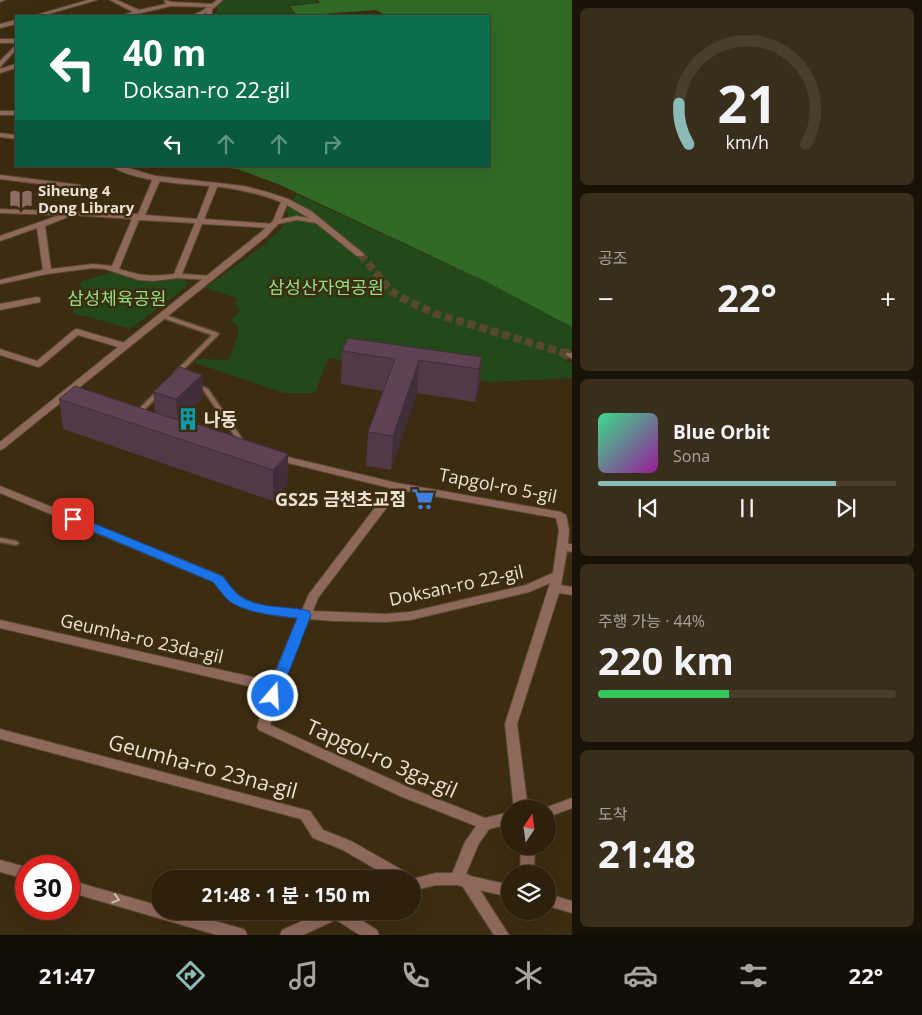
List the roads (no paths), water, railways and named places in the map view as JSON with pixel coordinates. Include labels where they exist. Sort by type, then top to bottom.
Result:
[{"type":"street","points":[[40,15],[94,0]]},
{"type":"street","points":[[113,0],[146,15]]},
{"type":"street","points":[[166,0],[171,4]]},
{"type":"street","points":[[196,15],[220,0]]},
{"type":"street","points":[[126,15],[171,4],[211,7]]},
{"type":"street","points":[[209,15],[211,7]]},
{"type":"street","points":[[0,26],[15,22]]},
{"type":"street","points":[[0,41],[15,40]]},
{"type":"street","points":[[0,65],[15,48]]},
{"type":"street","points":[[0,71],[15,66]]},
{"type":"street","points":[[0,113],[15,113]]},
{"type":"street","points":[[0,135],[15,137]]},
{"type":"street","points":[[118,167],[157,178],[272,195],[301,208],[360,254]]},
{"type":"street","points":[[0,177],[80,188]]},
{"type":"street","points":[[115,269],[157,178]]},
{"type":"street","points":[[177,276],[214,186]]},
{"type":"street","points":[[0,447],[72,394],[125,346],[274,224],[285,201]]},
{"type":"street","points":[[0,211],[139,216],[274,224],[296,218],[319,222]]},
{"type":"street","points":[[0,239],[74,213]]},
{"type":"street","points":[[41,226],[47,272]]},
{"type":"street","points":[[0,282],[47,272],[93,266],[115,269],[140,278],[153,279],[177,276],[210,278]]},
{"type":"street","points":[[0,307],[37,300]]},
{"type":"street","points":[[1,353],[38,364],[77,332],[125,346]]},
{"type":"street","points":[[228,445],[246,451]]},
{"type":"street","points":[[265,455],[397,486]]},
{"type":"street","name":"Tapgol-ro 5-gil","points":[[397,486],[561,515],[567,548],[511,724],[520,800]]},
{"type":"street","name":"Tapgol-ro 3ga-gil","points":[[397,486],[314,597],[277,681],[263,727],[405,792],[485,824]]},
{"type":"street","name":"Doksan-ro 22-gil","points":[[0,489],[218,579],[233,598],[272,611],[364,618],[410,616],[529,588],[557,575]]},
{"type":"street","points":[[554,588],[572,590]]},
{"type":"street","name":"Geumha-ro 23da-gil","points":[[0,624],[257,683],[277,681]]},
{"type":"street","name":"Geumha-ro 23na-gil","points":[[0,734],[305,815],[318,834],[346,845],[389,870]]},
{"type":"street","points":[[556,808],[572,803]]},
{"type":"street","points":[[461,880],[472,842],[485,824],[501,820]]},
{"type":"street","points":[[0,866],[15,871]]},
{"type":"street","points":[[421,882],[436,879],[461,880],[501,889]]},
{"type":"street","points":[[461,880],[502,935]]},
{"type":"street","points":[[80,889],[240,935]]},
{"type":"street","points":[[556,903],[571,908]]},
{"type":"street","points":[[287,935],[322,920]]},
{"type":"street","points":[[351,920],[372,935]]},
{"type":"lane","points":[[162,316],[216,334],[172,378],[181,381]]},
{"type":"lane","points":[[136,415],[166,384]]},
{"type":"lane","points":[[189,384],[206,390],[246,451]]},
{"type":"lane","points":[[0,540],[16,543]]},
{"type":"tunnel","points":[[360,254],[391,291],[402,298],[436,314],[567,354]]},
{"type":"tunnel","points":[[563,353],[570,355]]},
{"type":"place","name":"Siheung 4 Dong Library","points":[[21,199]]},
{"type":"place","name":"나동","points":[[188,419]]},
{"type":"place","name":"GS25 금천초교점","points":[[423,499]]},
{"type":"park label","name":"삼성산자연공원","points":[[326,287]]},
{"type":"park label","name":"삼성체육공원","points":[[117,298]]}]
